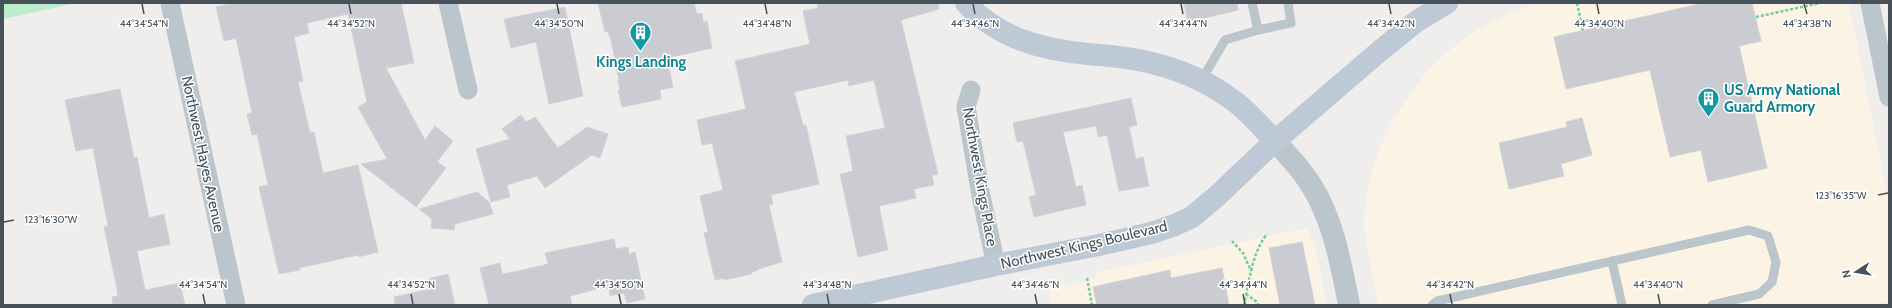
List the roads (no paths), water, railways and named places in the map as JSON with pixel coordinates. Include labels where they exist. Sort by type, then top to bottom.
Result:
[{"type":"main road","points":[[966,3],[973,11],[997,29],[1027,43],[1049,49],[1132,58],[1180,72],[1201,81],[1214,87],[1235,102],[1275,141]]},
{"type":"main road","name":"Northwest Kings Boulevard","points":[[813,305],[996,265],[1099,245],[1150,233],[1175,225],[1192,217],[1217,196],[1275,141],[1381,50],[1417,21],[1447,3]]},
{"type":"street","name":"Northwest Hayes Avenue","points":[[170,3],[236,305]]},
{"type":"street","points":[[448,3],[468,90]]},
{"type":"street","points":[[1870,3],[1889,96]]},
{"type":"street","name":"Northwest Kings Place","points":[[971,90],[966,108],[981,196],[996,265]]},
{"type":"street","points":[[1275,141],[1308,179],[1327,217],[1338,251],[1350,305]]},
{"type":"lane","points":[[1252,3],[1258,30]]},
{"type":"lane","points":[[1201,81],[1225,40],[1258,30],[1292,23],[1288,3]]},
{"type":"lane","points":[[1432,305],[1437,301],[1749,230],[1768,236],[1776,262],[1772,282],[1759,294],[1712,305]]},
{"type":"lane","points":[[1612,261],[1622,305]]},
{"type":"place","name":"Kings Landing","points":[[641,52]]},
{"type":"place","name":"US Army National Guard Armory","points":[[1709,118]]}]
